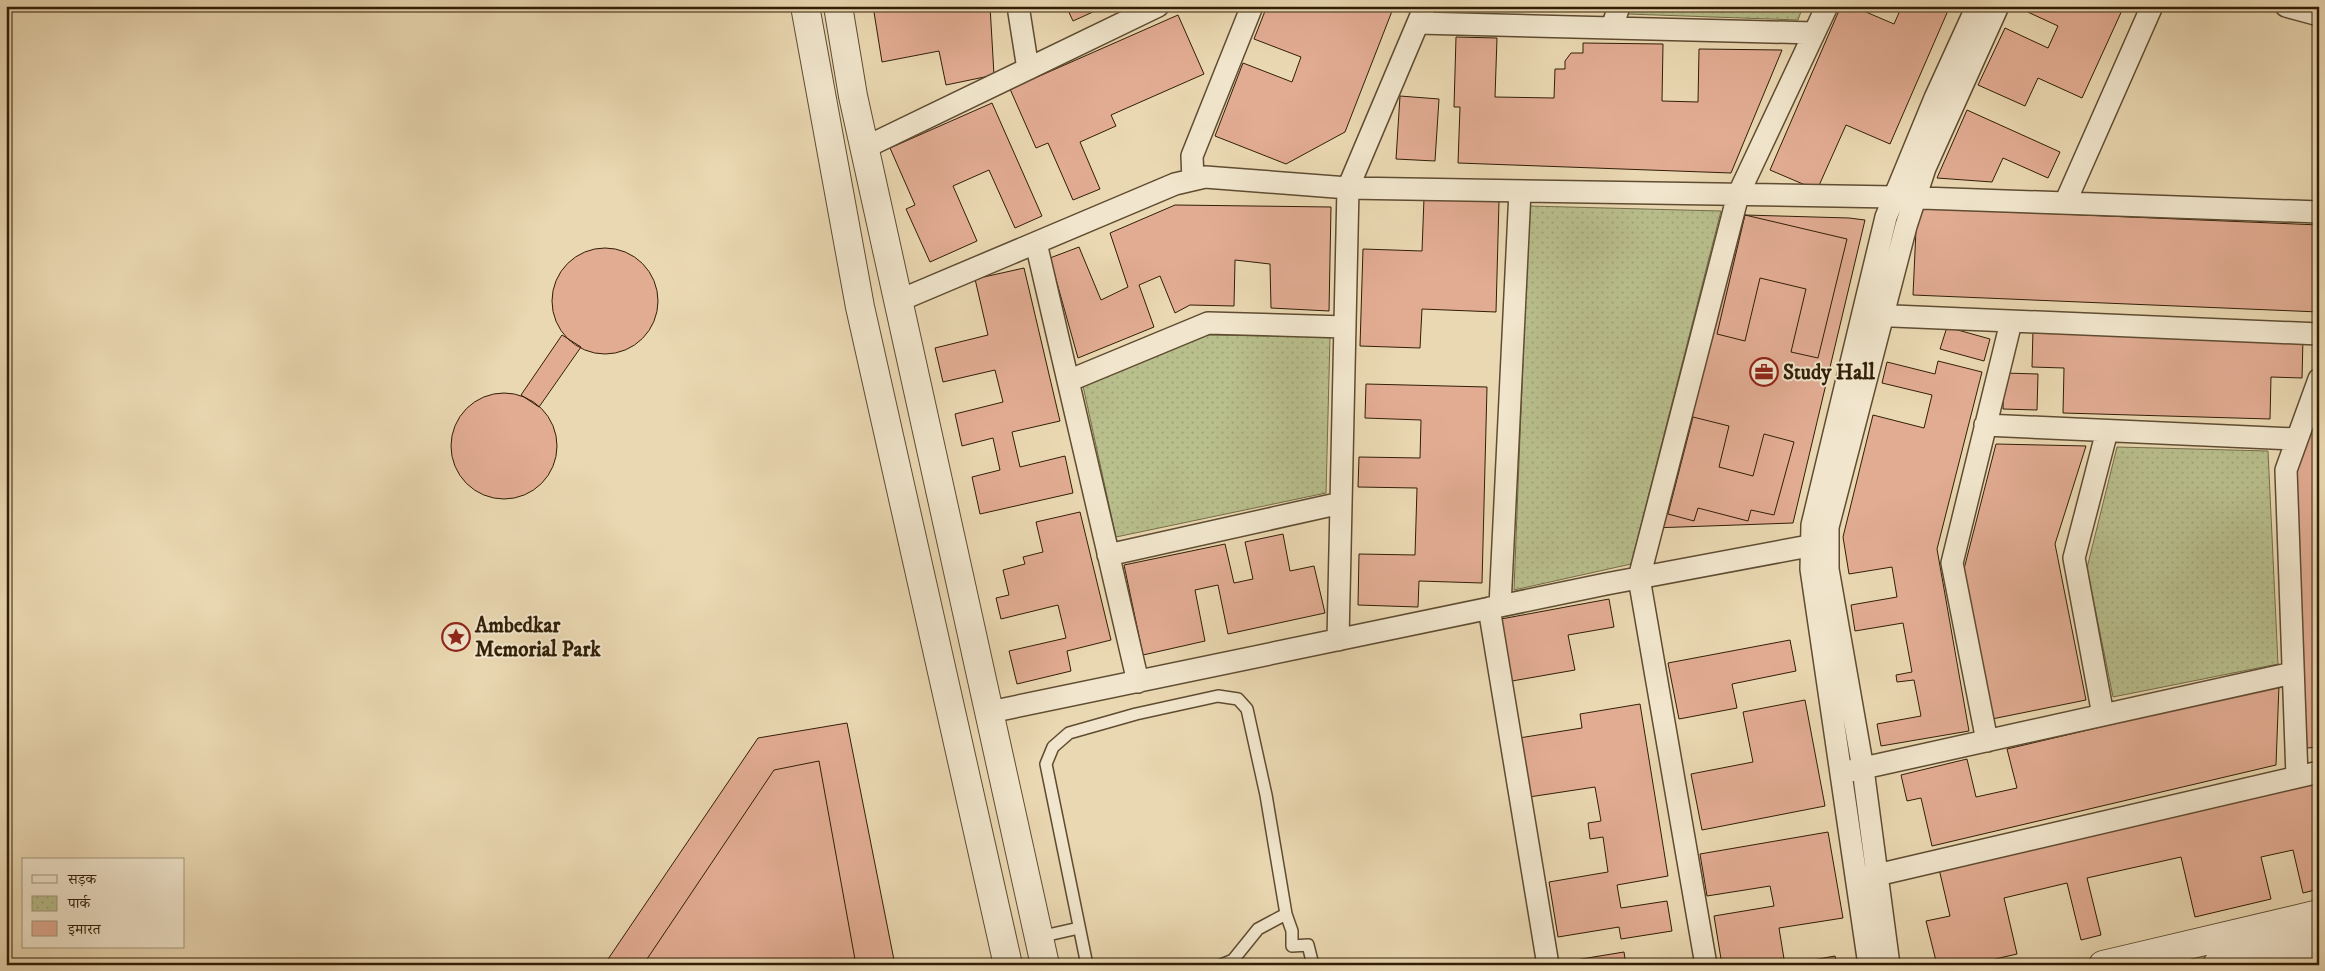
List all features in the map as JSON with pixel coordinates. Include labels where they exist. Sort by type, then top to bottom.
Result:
[{"type":"street","points":[[804,6],[860,307],[1008,965]]},
{"type":"street","points":[[838,6],[864,148],[1045,965]]},
{"type":"street","points":[[1018,6],[1028,69]]},
{"type":"street","points":[[864,148],[1158,6]]},
{"type":"street","points":[[1193,180],[1192,156],[1252,6]]},
{"type":"street","points":[[1612,28],[1620,6]]},
{"type":"street","points":[[1706,965],[1639,578],[1738,195],[1827,6]]},
{"type":"street","points":[[1869,965],[1811,569],[1828,527],[1873,315],[1886,217],[1935,98],[1977,6]]},
{"type":"street","points":[[1873,315],[1916,198],[1925,168],[1998,6]]},
{"type":"street","points":[[2065,203],[2152,6]]},
{"type":"street","points":[[2286,6],[2319,15]]},
{"type":"street","points":[[1338,640],[1348,188],[1421,14],[1612,28],[1814,33]]},
{"type":"street","points":[[898,301],[1175,184],[1205,177],[1348,188],[1916,198],[2319,212]]},
{"type":"street","points":[[1520,191],[1495,607],[1548,965]]},
{"type":"street","points":[[1036,243],[1138,682]]},
{"type":"street","points":[[1873,315],[2319,334]]},
{"type":"street","points":[[1987,741],[1952,563],[2011,322]]},
{"type":"street","points":[[1068,381],[1208,323],[1345,327]]},
{"type":"street","points":[[2297,777],[2286,470],[2319,378]]},
{"type":"street","points":[[1986,426],[2296,439]]},
{"type":"street","points":[[2103,715],[2074,558],[2107,431]]},
{"type":"street","points":[[1108,555],[1341,503]]},
{"type":"street","points":[[990,712],[1495,607],[1820,544]]},
{"type":"street","points":[[1820,544],[1828,569],[1863,769],[1889,965]]},
{"type":"street","points":[[1840,773],[2293,673]]},
{"type":"street","points":[[1856,880],[2319,772]]},
{"type":"street","points":[[2216,965],[2302,943],[2319,914]]},
{"type":"street","points":[[2102,965],[2302,943]]},
{"type":"lane","points":[[1087,965],[1046,764],[1053,747],[1068,733],[1136,714],[1218,696],[1238,699],[1248,709],[1266,795],[1286,914],[1292,931],[1292,946],[1308,945],[1313,965]]},
{"type":"lane","points":[[1221,965],[1233,960],[1258,929],[1286,914]]},
{"type":"lane","points":[[1039,937],[1079,928]]},
{"type":"green space","points":[[1631,6],[1803,6],[1798,20],[1628,14]]},
{"type":"green space","points":[[1529,206],[1721,211],[1631,564],[1514,590]]},
{"type":"green space","points":[[1204,335],[1330,337],[1326,493],[1116,537],[1083,386]]},
{"type":"green space","points":[[2117,447],[2268,451],[2278,664],[2113,697],[2087,568]]},
{"type":"building","points":[[873,6],[990,6],[994,75],[946,85],[939,51],[882,62]]},
{"type":"building","points":[[1066,6],[1106,6],[1073,21]]},
{"type":"building","points":[[1267,6],[1394,6],[1345,132],[1286,164],[1215,136],[1243,63],[1292,82],[1301,57],[1254,39]]},
{"type":"building","points":[[1841,6],[1852,6],[1894,24],[1902,6],[1950,6],[1890,144],[1846,125],[1817,190],[1770,170]]},
{"type":"building","points":[[2020,6],[2124,6],[2082,98],[2038,78],[2025,106],[1978,85],[2005,28],[2048,48],[2058,26],[2019,8]]},
{"type":"building","points":[[1178,15],[1204,74],[1111,115],[1116,126],[1080,142],[1100,189],[1073,200],[1048,143],[1036,148],[1010,89]]},
{"type":"building","points":[[1456,37],[1497,38],[1495,97],[1554,98],[1555,69],[1565,69],[1565,61],[1571,53],[1583,53],[1583,43],[1663,44],[1662,101],[1698,102],[1699,49],[1782,50],[1731,173],[1458,163],[1460,107],[1454,107]]},
{"type":"building","points":[[1400,96],[1439,99],[1435,161],[1396,159]]},
{"type":"building","points":[[992,103],[1042,216],[1015,228],[989,170],[953,186],[977,241],[930,262],[906,209],[915,205],[890,148]]},
{"type":"building","points":[[1967,110],[2060,152],[2048,178],[2003,158],[1992,182],[1937,178]]},
{"type":"building","points":[[1424,198],[1499,201],[1496,312],[1422,309],[1420,348],[1360,346],[1363,249],[1422,251]]},
{"type":"building","points":[[1175,205],[1331,207],[1329,311],[1271,308],[1270,264],[1235,260],[1234,306],[1190,305],[1175,313],[1160,276],[1139,285],[1154,327],[1078,358],[1050,258],[1079,247],[1101,300],[1128,287],[1110,233]]},
{"type":"building","points":[[1917,208],[2319,225],[2319,312],[1913,295]]},
{"type":"building","name":"Study Hall","points":[[1745,215],[1847,239],[1818,358],[1791,352],[1806,289],[1760,278],[1745,341],[1717,334]]},
{"type":"building","name":"Study Hall","points":[[1745,215],[1865,220],[1793,523],[1652,528]]},
{"type":"building","points":[[605,248],[625,252],[642,264],[654,281],[658,301],[654,321],[642,338],[625,350],[605,354],[585,350],[568,338],[556,321],[552,301],[556,281],[568,264],[585,252]]},
{"type":"building","points":[[1024,268],[1060,421],[1012,432],[1020,467],[1065,456],[1073,493],[980,514],[972,477],[1000,470],[993,438],[962,446],[955,414],[1003,402],[995,370],[943,382],[935,348],[988,335],[975,279]]},
{"type":"building","points":[[1947,327],[1990,339],[1984,361],[1940,349]]},
{"type":"building","points":[[2033,329],[2303,338],[2302,378],[2271,377],[2270,419],[2063,413],[2064,368],[2032,367]]},
{"type":"building","points":[[562,335],[581,347],[539,407],[521,395]]},
{"type":"building","points":[[1938,361],[1982,372],[1937,549],[1969,731],[1881,746],[1877,724],[1921,716],[1914,680],[1897,682],[1896,675],[1912,672],[1903,623],[1855,631],[1851,605],[1897,597],[1892,567],[1849,574],[1843,537],[1873,415],[1924,428],[1932,395],[1882,383],[1887,362],[1935,374]]},
{"type":"building","points":[[2004,373],[2038,374],[2037,410],[2003,409]]},
{"type":"building","points":[[1366,384],[1487,387],[1482,583],[1419,581],[1418,607],[1358,605],[1359,554],[1415,555],[1417,488],[1358,487],[1359,457],[1420,458],[1421,420],[1365,418]]},
{"type":"building","points":[[504,393],[524,397],[541,409],[553,426],[557,446],[553,466],[541,483],[524,495],[504,499],[484,495],[467,483],[455,466],[451,446],[455,426],[467,409],[484,397]]},
{"type":"building","points":[[2319,406],[2319,747],[2307,748],[2295,477]]},
{"type":"building","points":[[1693,417],[1729,426],[1719,467],[1753,476],[1764,434],[1794,442],[1774,515],[1751,510],[1748,521],[1698,508],[1694,521],[1668,514]]},
{"type":"building","points":[[1996,444],[2086,446],[2055,544],[2086,700],[1992,719],[1964,569]]},
{"type":"building","points":[[1080,512],[1111,640],[1067,651],[1071,671],[1017,684],[1009,651],[1066,638],[1058,605],[1001,619],[996,598],[1009,595],[1003,570],[1025,564],[1023,557],[1043,552],[1036,522]]},
{"type":"building","points":[[1283,534],[1290,571],[1314,566],[1325,613],[1228,634],[1218,585],[1195,590],[1205,641],[1143,655],[1124,565],[1225,544],[1234,583],[1253,579],[1245,542]]},
{"type":"building","points":[[1609,599],[1614,627],[1568,635],[1575,670],[1512,681],[1501,619]]},
{"type":"building","points":[[1790,640],[1796,671],[1732,684],[1737,708],[1679,719],[1668,663]]},
{"type":"building","points":[[2279,685],[2276,765],[1932,846],[1921,798],[1907,801],[1901,775],[1967,759],[1976,797],[2017,788],[2007,749]]},
{"type":"building","points":[[1805,700],[1825,806],[1702,830],[1691,774],[1753,762],[1743,712]]},
{"type":"building","points":[[1640,704],[1668,876],[1617,885],[1621,908],[1667,901],[1672,931],[1621,939],[1619,927],[1558,937],[1549,882],[1608,872],[1603,837],[1590,839],[1588,823],[1601,821],[1595,787],[1529,797],[1519,738],[1582,728],[1580,714]]},
{"type":"building","points":[[847,723],[895,965],[604,965],[758,738]]},
{"type":"building","points":[[819,761],[856,965],[643,965],[774,770]]},
{"type":"building","points":[[2319,781],[2319,889],[2303,893],[2293,850],[2261,857],[2271,899],[2195,917],[2181,857],[2087,878],[2101,935],[2081,940],[2067,883],[2004,898],[2017,954],[1969,965],[1937,965],[1926,921],[1950,916],[1939,869]]},
{"type":"building","points":[[1828,832],[1843,918],[1779,928],[1785,965],[1722,965],[1714,916],[1774,906],[1770,886],[1707,896],[1700,854]]},
{"type":"building","points":[[1624,952],[1626,965],[1570,965],[1569,961]]},
{"type":"building","points":[[1835,956],[1837,965],[1785,965]]},
{"type":"place","name":"Study Hall","points":[[1764,372]]},
{"type":"place","name":"Ambedkar Memorial Park","points":[[456,637]]}]
